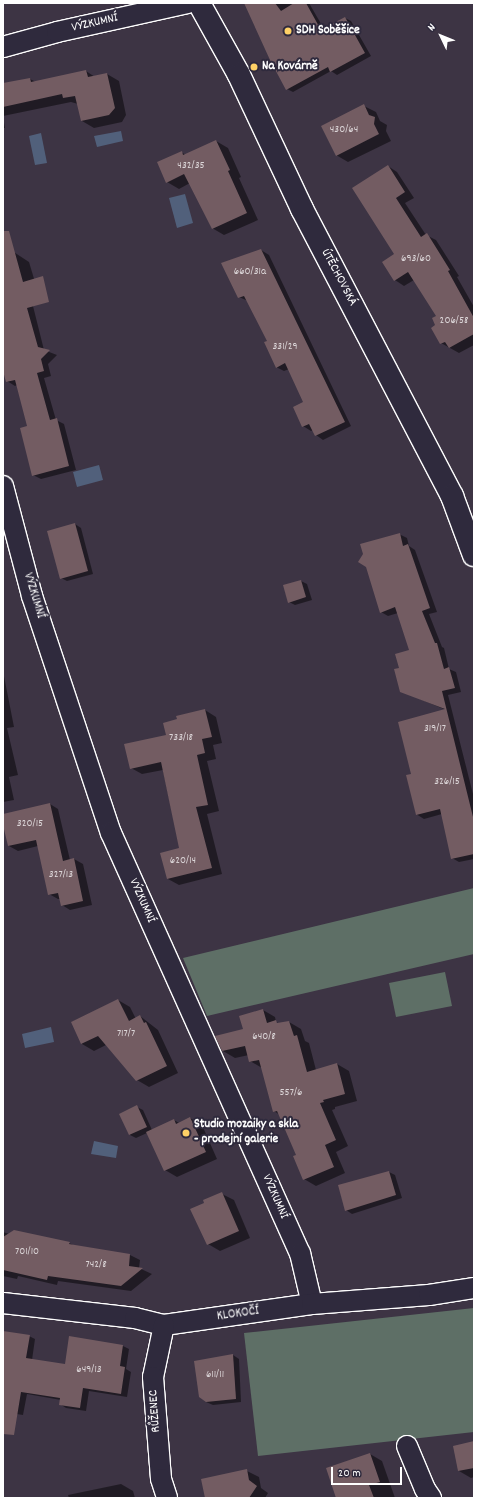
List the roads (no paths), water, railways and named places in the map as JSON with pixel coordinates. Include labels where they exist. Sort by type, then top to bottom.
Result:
[{"type":"street","name":"VÝZKUMNÍ","points":[[3,47],[57,32],[188,3]]},
{"type":"street","name":"ÚTĚCHOVSKÁ","points":[[199,3],[239,76],[302,209],[452,496],[474,555]]},
{"type":"street","name":"VÝZKUMNÍ","points":[[3,486],[32,596],[111,833],[300,1253],[312,1304]]},
{"type":"street","name":"KLOKOČÍ","points":[[3,1303],[135,1318],[164,1325],[312,1304],[429,1295],[474,1288]]},
{"type":"street","name":"RŮŽENEC","points":[[164,1325],[153,1378],[161,1479],[167,1498]]},
{"type":"street","points":[[406,1446],[425,1489],[431,1498]]},
{"type":"water","points":[[121,131],[123,141],[97,147],[94,136]]},
{"type":"water","points":[[41,133],[47,163],[35,165],[29,136]]},
{"type":"water","points":[[185,194],[193,223],[177,228],[169,198]]},
{"type":"water","points":[[99,465],[103,480],[77,487],[73,472]]},
{"type":"water","points":[[51,1027],[54,1042],[25,1048],[22,1034]]},
{"type":"water","points":[[94,1141],[118,1146],[116,1158],[91,1154]]},
{"type":"place","name":"SDH Soběšice","points":[[288,31]]},
{"type":"place","name":"Na Kovárně","points":[[254,67]]},
{"type":"place","name":"Studio mozaiky a skla - prodejní galerie","points":[[186,1133]]}]
